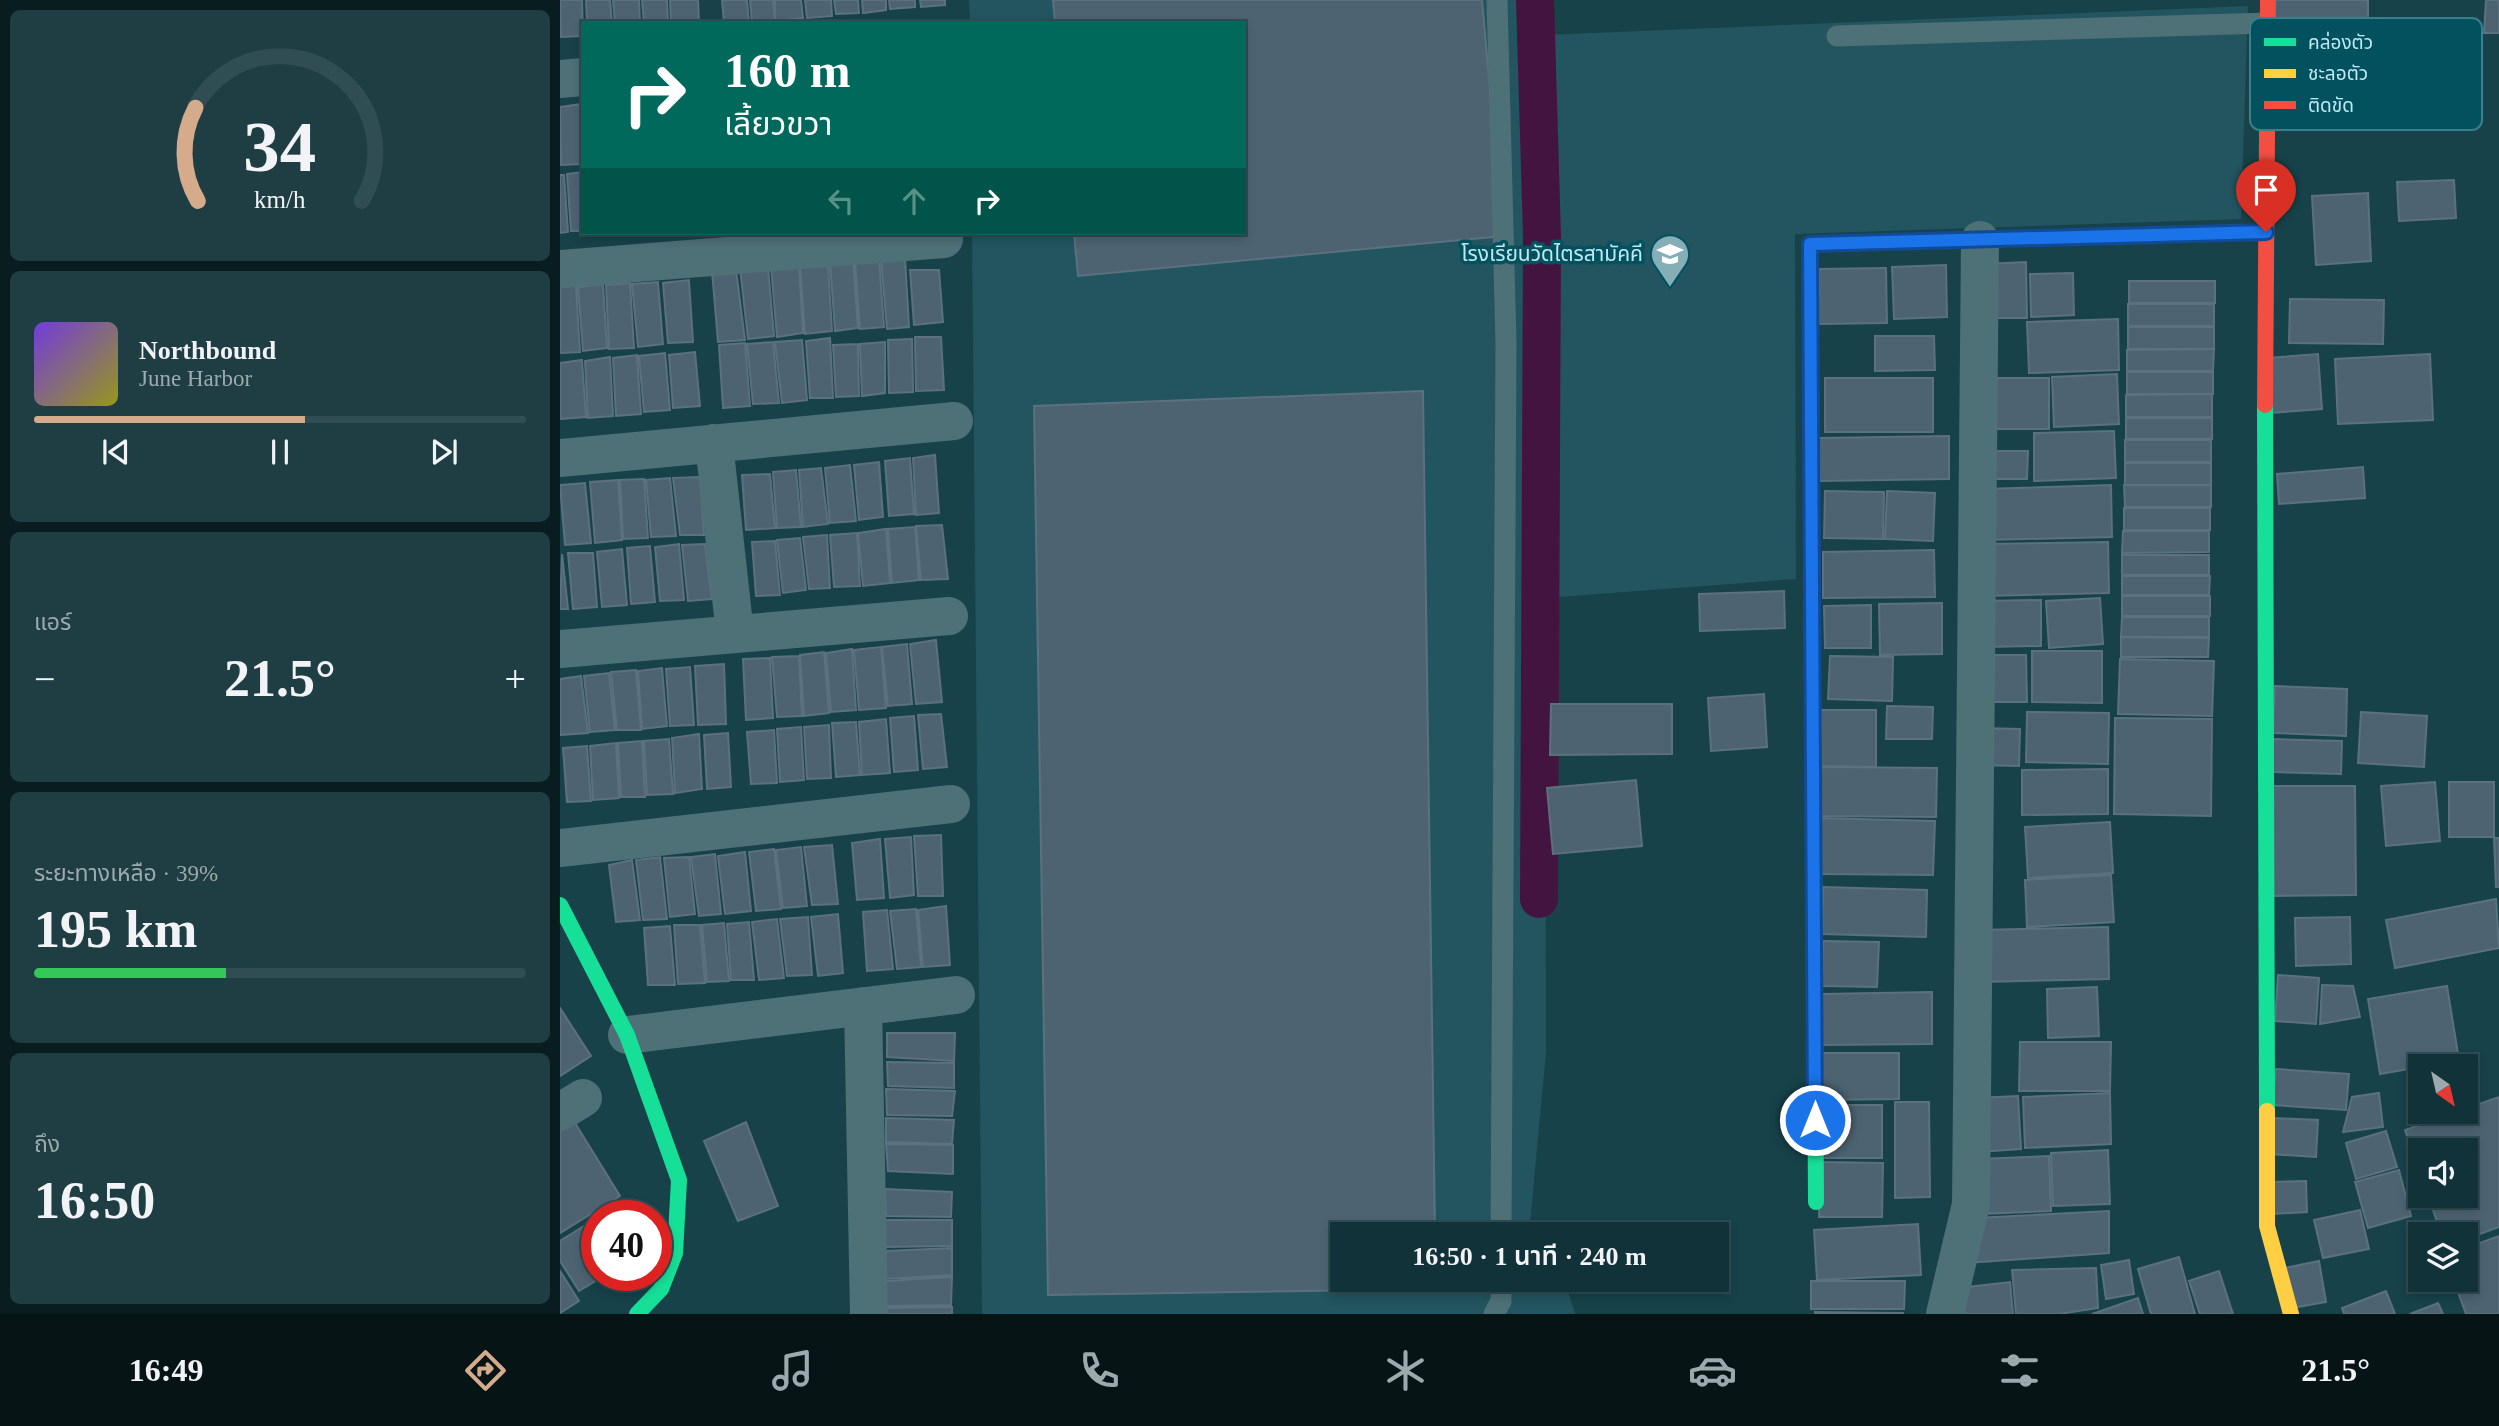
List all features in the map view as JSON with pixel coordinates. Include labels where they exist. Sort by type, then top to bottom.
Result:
[{"type":"street","points":[[2268,0],[2268,18]]},
{"type":"street","points":[[560,79],[581,77]]},
{"type":"street","points":[[2267,130],[2267,1226],[2291,1314]]},
{"type":"street","points":[[1815,1202],[1810,244],[2266,232]]},
{"type":"street","points":[[560,270],[944,239]]},
{"type":"street","points":[[1945,1314],[1971,1204],[1980,240]]},
{"type":"street","points":[[560,458],[954,421]]},
{"type":"street","points":[[714,443],[735,634]]},
{"type":"street","points":[[560,649],[949,616]]},
{"type":"street","points":[[560,848],[951,804]]},
{"type":"street","points":[[560,905],[627,1035],[680,1180],[675,1253],[661,1289],[638,1314]]},
{"type":"street","points":[[627,1035],[956,995]]},
{"type":"street","points":[[863,1006],[869,1314]]},
{"type":"lane","points":[[1497,0],[1506,343],[1502,1222]]},
{"type":"lane","points":[[1838,36],[2250,24]]},
{"type":"lane","points":[[1494,1314],[1501,1301],[1501,1292]]},
{"type":"shaded area","points":[[969,0],[1544,0],[1544,35],[2248,6],[2241,219],[1795,234],[1796,579],[1545,598],[1546,1052],[1530,1222],[1330,1222],[1330,1292],[1568,1292],[1575,1314],[982,1314],[972,235],[1246,235],[1246,21],[970,21]]},
{"type":"building","points":[[560,0],[582,0],[581,36],[561,37]]},
{"type":"building","points":[[586,0],[610,0],[612,21],[587,21]]},
{"type":"building","points":[[613,0],[639,0],[640,21],[615,21]]},
{"type":"building","points":[[642,0],[667,0],[668,21],[644,21]]},
{"type":"building","points":[[670,0],[698,0],[699,21],[671,21]]},
{"type":"building","points":[[722,0],[747,0],[749,21],[724,21]]},
{"type":"building","points":[[750,0],[773,0],[775,21],[752,21]]},
{"type":"building","points":[[775,0],[801,0],[803,18],[775,21]]},
{"type":"building","points":[[805,0],[831,0],[832,16],[807,18]]},
{"type":"building","points":[[834,0],[858,0],[859,13],[836,14]]},
{"type":"building","points":[[862,0],[886,0],[886,10],[863,13]]},
{"type":"building","points":[[889,0],[915,0],[915,7],[890,9]]},
{"type":"building","points":[[920,0],[945,0],[945,5],[921,7]]},
{"type":"building","points":[[1053,0],[1482,0],[1503,236],[1078,276],[1074,235],[1246,235],[1246,21],[1055,21]]},
{"type":"building","points":[[2272,0],[2368,0],[2368,18],[2272,18]]},
{"type":"building","points":[[2486,0],[2499,0],[2499,33],[2484,33]]},
{"type":"building","points":[[581,104],[581,164],[561,165],[560,107]]},
{"type":"building","points":[[581,172],[581,231],[571,231],[567,174]]},
{"type":"building","points":[[560,175],[564,175],[568,232],[560,233]]},
{"type":"building","points":[[2454,180],[2456,218],[2399,221],[2397,182]]},
{"type":"building","points":[[2368,193],[2371,261],[2316,265],[2312,196]]},
{"type":"building","points":[[905,258],[909,327],[887,329],[881,259]]},
{"type":"building","points":[[879,259],[884,327],[860,329],[855,261]]},
{"type":"building","points":[[853,260],[858,328],[835,331],[830,262]]},
{"type":"building","points":[[2026,262],[2027,318],[1985,318],[1985,264]]},
{"type":"building","points":[[828,263],[832,331],[805,334],[800,266]]},
{"type":"building","points":[[1946,265],[1947,317],[1894,319],[1892,267]]},
{"type":"building","points":[[771,266],[799,266],[803,333],[777,337]]},
{"type":"building","points":[[768,267],[774,336],[748,339],[740,268]]},
{"type":"building","points":[[1886,268],[1887,323],[1819,324],[1819,269]]},
{"type":"building","points":[[736,270],[745,340],[718,342],[712,271]]},
{"type":"building","points":[[910,270],[939,270],[943,322],[914,325]]},
{"type":"building","points":[[2073,273],[2074,315],[2031,317],[2030,274]]},
{"type":"building","points":[[689,280],[693,342],[668,343],[663,283]]},
{"type":"building","points":[[2129,281],[2215,281],[2215,303],[2129,303]]},
{"type":"building","points":[[658,282],[663,344],[638,347],[632,284]]},
{"type":"building","points":[[630,283],[634,348],[609,349],[606,285]]},
{"type":"building","points":[[603,284],[607,348],[583,351],[578,287]]},
{"type":"building","points":[[576,286],[580,352],[560,353],[560,287]]},
{"type":"building","points":[[2290,299],[2384,300],[2383,344],[2289,343]]},
{"type":"building","points":[[2128,304],[2214,304],[2214,326],[2128,326]]},
{"type":"building","points":[[2118,319],[2119,370],[2029,373],[2027,322]]},
{"type":"building","points":[[2128,327],[2214,327],[2214,349],[2128,349]]},
{"type":"building","points":[[1875,336],[1934,336],[1935,370],[1875,371]]},
{"type":"building","points":[[915,337],[941,337],[944,390],[916,391]]},
{"type":"building","points":[[830,338],[833,398],[810,398],[806,341]]},
{"type":"building","points":[[912,339],[913,392],[889,393],[888,340]]},
{"type":"building","points":[[802,340],[807,400],[782,403],[775,342]]},
{"type":"building","points":[[773,342],[779,403],[753,404],[747,344]]},
{"type":"building","points":[[885,342],[885,393],[862,396],[860,344]]},
{"type":"building","points":[[745,343],[750,406],[723,408],[719,345]]},
{"type":"building","points":[[858,344],[859,396],[836,397],[833,345]]},
{"type":"building","points":[[2214,349],[2213,371],[2127,371],[2127,350]]},
{"type":"building","points":[[695,352],[700,406],[673,408],[669,355]]},
{"type":"building","points":[[665,353],[670,410],[644,412],[639,356]]},
{"type":"building","points":[[2318,354],[2322,409],[2271,413],[2268,358]]},
{"type":"building","points":[[2430,354],[2433,420],[2338,424],[2335,359]]},
{"type":"building","points":[[637,355],[641,414],[616,416],[613,358]]},
{"type":"building","points":[[610,357],[613,416],[588,418],[585,361]]},
{"type":"building","points":[[582,360],[586,417],[560,419],[560,363]]},
{"type":"building","points":[[2127,372],[2213,372],[2213,394],[2127,394]]},
{"type":"building","points":[[2117,374],[2119,424],[2054,427],[2052,377]]},
{"type":"building","points":[[1825,378],[1933,378],[1933,432],[1825,432]]},
{"type":"building","points":[[1987,378],[2049,378],[2049,429],[1986,429]]},
{"type":"building","points":[[1423,391],[1435,1222],[1330,1222],[1330,1291],[1048,1295],[1034,406]]},
{"type":"building","points":[[2212,394],[2212,417],[2126,417],[2126,395]]},
{"type":"building","points":[[2126,418],[2212,418],[2212,439],[2126,439]]},
{"type":"building","points":[[2114,431],[2116,478],[2034,481],[2034,433]]},
{"type":"building","points":[[1949,436],[1949,479],[1820,481],[1819,438]]},
{"type":"building","points":[[2125,440],[2211,440],[2211,462],[2125,462]]},
{"type":"building","points":[[1982,451],[2028,451],[2027,479],[1982,479]]},
{"type":"building","points":[[935,455],[939,513],[916,515],[913,458]]},
{"type":"building","points":[[910,458],[914,514],[889,516],[885,461]]},
{"type":"building","points":[[879,462],[883,517],[859,520],[854,465]]},
{"type":"building","points":[[2125,463],[2211,463],[2211,485],[2125,485]]},
{"type":"building","points":[[850,465],[856,521],[830,523],[825,468]]},
{"type":"building","points":[[2363,467],[2365,498],[2279,504],[2277,474]]},
{"type":"building","points":[[821,468],[828,524],[803,527],[799,470]]},
{"type":"building","points":[[796,470],[801,527],[777,528],[773,472]]},
{"type":"building","points":[[770,474],[775,528],[746,530],[742,475]]},
{"type":"building","points":[[700,477],[704,535],[680,535],[673,478]]},
{"type":"building","points":[[670,478],[676,536],[651,537],[646,480]]},
{"type":"building","points":[[644,479],[648,538],[623,539],[620,480]]},
{"type":"building","points":[[618,480],[622,540],[595,543],[590,482]]},
{"type":"building","points":[[585,483],[591,543],[565,545],[560,485]]},
{"type":"building","points":[[2111,485],[2112,537],[1985,540],[1984,489]]},
{"type":"building","points":[[2124,485],[2211,485],[2211,507],[2125,507]]},
{"type":"building","points":[[1825,491],[1884,492],[1883,539],[1824,538]]},
{"type":"building","points":[[1887,491],[1935,493],[1933,541],[1885,539]]},
{"type":"building","points":[[2124,508],[2210,508],[2210,530],[2124,530]]},
{"type":"building","points":[[942,525],[948,579],[921,580],[916,526]]},
{"type":"building","points":[[915,527],[919,580],[892,583],[888,529]]},
{"type":"building","points":[[886,529],[890,583],[863,586],[858,533]]},
{"type":"building","points":[[2123,531],[2209,531],[2209,552],[2122,553]]},
{"type":"building","points":[[857,533],[860,586],[834,587],[830,535]]},
{"type":"building","points":[[827,535],[830,588],[809,589],[803,537]]},
{"type":"building","points":[[800,538],[806,590],[783,593],[777,540]]},
{"type":"building","points":[[775,541],[780,595],[756,596],[752,542]]},
{"type":"building","points":[[2108,542],[2109,593],[1984,596],[1983,544]]},
{"type":"building","points":[[679,544],[684,600],[660,601],[655,547]]},
{"type":"building","points":[[705,544],[712,599],[688,601],[682,545]]},
{"type":"building","points":[[650,546],[655,602],[631,604],[627,548]]},
{"type":"building","points":[[622,549],[627,605],[602,607],[597,552]]},
{"type":"building","points":[[1934,550],[1935,597],[1823,598],[1823,552]]},
{"type":"building","points":[[568,553],[593,553],[597,607],[573,609]]},
{"type":"building","points":[[562,554],[568,609],[560,609]]},
{"type":"building","points":[[2122,555],[2209,555],[2209,575],[2122,575]]},
{"type":"building","points":[[2122,576],[2210,576],[2209,595],[2122,595]]},
{"type":"building","points":[[1784,591],[1785,628],[1700,631],[1699,594]]},
{"type":"building","points":[[2122,596],[2210,596],[2210,616],[2122,616]]},
{"type":"building","points":[[2100,598],[2103,644],[2049,648],[2046,601]]},
{"type":"building","points":[[2041,600],[2041,646],[1984,647],[1983,601]]},
{"type":"building","points":[[1942,603],[1942,654],[1880,655],[1879,604]]},
{"type":"building","points":[[1871,605],[1871,648],[1825,648],[1824,606]]},
{"type":"building","points":[[2122,617],[2209,617],[2209,637],[2121,637]]},
{"type":"building","points":[[2121,637],[2209,638],[2208,657],[2121,657]]},
{"type":"building","points":[[936,640],[942,702],[916,704],[910,644]]},
{"type":"building","points":[[907,644],[912,704],[888,706],[882,647]]},
{"type":"building","points":[[881,647],[886,708],[859,710],[854,650]]},
{"type":"building","points":[[852,649],[856,710],[831,712],[826,653]]},
{"type":"building","points":[[2032,651],[2102,651],[2102,703],[2032,702]]},
{"type":"building","points":[[824,652],[829,713],[804,716],[800,655]]},
{"type":"building","points":[[1980,655],[2026,655],[2027,702],[1980,702]]},
{"type":"building","points":[[799,656],[802,716],[777,717],[772,657]]},
{"type":"building","points":[[1830,656],[1893,657],[1892,701],[1828,699]]},
{"type":"building","points":[[770,658],[773,718],[746,720],[743,659]]},
{"type":"building","points":[[2120,659],[2214,661],[2212,716],[2118,714]]},
{"type":"building","points":[[724,664],[726,724],[698,725],[695,666]]},
{"type":"building","points":[[690,667],[694,725],[670,726],[666,669]]},
{"type":"building","points":[[662,668],[667,726],[642,729],[638,671]]},
{"type":"building","points":[[636,670],[641,730],[617,730],[611,672]]},
{"type":"building","points":[[609,673],[615,730],[590,732],[584,676]]},
{"type":"building","points":[[581,676],[588,733],[560,735],[560,679]]},
{"type":"building","points":[[2275,686],[2347,689],[2346,736],[2273,733]]},
{"type":"building","points":[[1764,694],[1767,747],[1711,751],[1708,698]]},
{"type":"building","points":[[1551,704],[1672,704],[1672,754],[1550,755]]},
{"type":"building","points":[[1887,706],[1933,707],[1932,739],[1886,739]]},
{"type":"building","points":[[1821,710],[1876,710],[1876,767],[1820,766]]},
{"type":"building","points":[[2027,712],[2109,713],[2108,764],[2026,762]]},
{"type":"building","points":[[2361,712],[2427,716],[2424,767],[2358,763]]},
{"type":"building","points":[[941,714],[947,767],[923,769],[918,715]]},
{"type":"building","points":[[914,716],[918,770],[894,772],[890,718]]},
{"type":"building","points":[[2115,718],[2212,719],[2211,816],[2114,814]]},
{"type":"building","points":[[886,719],[890,773],[862,775],[859,722]]},
{"type":"building","points":[[856,722],[860,775],[836,777],[832,723]]},
{"type":"building","points":[[829,725],[831,778],[807,779],[804,727]]},
{"type":"building","points":[[801,727],[804,780],[780,782],[777,729]]},
{"type":"building","points":[[1980,728],[2020,729],[2019,766],[1979,765]]},
{"type":"building","points":[[774,730],[777,783],[751,784],[747,732]]},
{"type":"building","points":[[728,733],[731,787],[707,789],[704,735]]},
{"type":"building","points":[[699,734],[702,789],[675,793],[672,738]]},
{"type":"building","points":[[669,739],[673,794],[647,795],[644,741]]},
{"type":"building","points":[[2273,739],[2342,741],[2341,774],[2272,772]]},
{"type":"building","points":[[642,741],[645,797],[621,797],[618,743]]},
{"type":"building","points":[[616,743],[619,798],[593,800],[590,746]]},
{"type":"building","points":[[587,746],[591,801],[567,802],[563,748]]},
{"type":"building","points":[[1821,767],[1937,768],[1936,817],[1820,816]]},
{"type":"building","points":[[2108,769],[2108,814],[2022,815],[2022,770]]},
{"type":"building","points":[[1636,780],[1642,846],[1553,854],[1547,788]]},
{"type":"building","points":[[2435,782],[2440,841],[2386,846],[2381,786]]},
{"type":"building","points":[[2449,782],[2494,782],[2494,837],[2449,837]]},
{"type":"building","points":[[2273,786],[2355,786],[2356,895],[2273,896]]},
{"type":"building","points":[[1818,818],[1935,821],[1933,875],[1818,874]]},
{"type":"building","points":[[2110,822],[2113,873],[2028,878],[2025,827]]},
{"type":"building","points":[[941,835],[943,896],[918,896],[914,836]]},
{"type":"building","points":[[911,837],[914,895],[890,898],[885,839]]},
{"type":"building","points":[[2494,838],[2499,838],[2499,887],[2496,887]]},
{"type":"building","points":[[880,839],[884,898],[857,900],[852,843]]},
{"type":"building","points":[[832,845],[838,904],[812,905],[804,847]]},
{"type":"building","points":[[801,847],[807,906],[783,908],[776,850]]},
{"type":"building","points":[[774,849],[781,909],[756,911],[749,852]]},
{"type":"building","points":[[745,852],[751,911],[725,914],[718,856]]},
{"type":"building","points":[[715,854],[721,914],[699,916],[691,857]]},
{"type":"building","points":[[660,857],[667,919],[643,920],[636,860]]},
{"type":"building","points":[[689,857],[695,914],[670,917],[664,858]]},
{"type":"building","points":[[632,860],[640,920],[616,922],[609,865]]},
{"type":"building","points":[[2111,875],[2114,922],[2027,927],[2025,880]]},
{"type":"building","points":[[1823,887],[1927,890],[1926,937],[1822,934]]},
{"type":"building","points":[[2496,899],[2499,948],[2395,968],[2386,920]]},
{"type":"building","points":[[946,906],[950,965],[923,967],[918,910]]},
{"type":"building","points":[[916,909],[921,967],[897,969],[890,911]]},
{"type":"building","points":[[887,910],[893,969],[867,971],[863,912]]},
{"type":"building","points":[[838,914],[843,973],[818,976],[811,917]]},
{"type":"building","points":[[808,917],[812,975],[787,976],[780,919]]},
{"type":"building","points":[[2350,917],[2351,964],[2296,966],[2295,918]]},
{"type":"building","points":[[777,919],[784,978],[759,980],[752,922]]},
{"type":"building","points":[[749,922],[754,980],[731,980],[727,924]]},
{"type":"building","points":[[724,923],[729,981],[707,982],[702,925]]},
{"type":"building","points":[[674,925],[700,925],[705,983],[678,984]]},
{"type":"building","points":[[670,926],[675,985],[648,985],[644,928]]},
{"type":"building","points":[[2108,927],[2109,979],[1980,982],[1978,930]]},
{"type":"building","points":[[1823,941],[1879,942],[1877,987],[1822,986]]},
{"type":"building","points":[[2278,975],[2319,978],[2316,1024],[2275,1021]]},
{"type":"building","points":[[2322,985],[2353,986],[2360,1017],[2320,1024]]},
{"type":"building","points":[[2447,986],[2458,1054],[2408,1054],[2408,1069],[2380,1074],[2368,999]]},
{"type":"building","points":[[2097,987],[2099,1036],[2048,1038],[2047,989]]},
{"type":"building","points":[[1932,992],[1932,1044],[1822,1045],[1822,994]]},
{"type":"building","points":[[560,1008],[591,1056],[560,1076]]},
{"type":"building","points":[[887,1033],[955,1033],[954,1061],[887,1057]]},
{"type":"building","points":[[2020,1042],[2111,1042],[2110,1091],[2019,1091]]},
{"type":"building","points":[[1822,1053],[1899,1053],[1899,1099],[1822,1100]]},
{"type":"building","points":[[887,1062],[954,1063],[954,1088],[888,1086]]},
{"type":"building","points":[[2276,1069],[2349,1074],[2346,1110],[2273,1105]]},
{"type":"building","points":[[886,1089],[955,1091],[952,1116],[887,1115]]},
{"type":"building","points":[[2110,1093],[2111,1144],[2025,1148],[2023,1097]]},
{"type":"building","points":[[2379,1093],[2383,1127],[2343,1132],[2352,1097]]},
{"type":"building","points":[[2018,1096],[2021,1149],[1978,1152],[1975,1098]]},
{"type":"building","points":[[2499,1097],[2499,1227],[2478,1235],[2478,1222],[2437,1222],[2432,1208],[2478,1208],[2478,1138],[2408,1139],[2405,1130],[2422,1124],[2478,1124],[2478,1104]]},
{"type":"building","points":[[1895,1102],[1929,1102],[1930,1197],[1895,1198]]},
{"type":"building","points":[[1822,1105],[1882,1105],[1882,1158],[1822,1158]]},
{"type":"building","points":[[572,1118],[620,1196],[614,1200],[581,1200],[581,1220],[560,1233],[560,1125]]},
{"type":"building","points":[[886,1118],[954,1120],[952,1144],[886,1142]]},
{"type":"building","points":[[2272,1118],[2318,1120],[2316,1157],[2270,1154]]},
{"type":"building","points":[[746,1122],[778,1206],[738,1221],[704,1141]]},
{"type":"building","points":[[2386,1131],[2397,1167],[2356,1179],[2346,1143]]},
{"type":"building","points":[[886,1144],[953,1145],[953,1174],[888,1171]]},
{"type":"building","points":[[2108,1150],[2110,1204],[2053,1206],[2051,1153]]},
{"type":"building","points":[[2049,1156],[2051,1211],[1981,1214],[1979,1159]]},
{"type":"building","points":[[1820,1162],[1883,1163],[1882,1217],[1819,1217]]},
{"type":"building","points":[[2399,1170],[2411,1216],[2368,1228],[2355,1182]]},
{"type":"building","points":[[2306,1181],[2307,1212],[2273,1214],[2272,1182]]},
{"type":"building","points":[[885,1189],[952,1192],[951,1217],[886,1216]]},
{"type":"building","points":[[2360,1210],[2369,1249],[2323,1258],[2314,1220]]},
{"type":"building","points":[[2109,1211],[2109,1253],[1967,1263],[1976,1218]]},
{"type":"building","points":[[885,1220],[952,1220],[952,1246],[885,1247]]},
{"type":"building","points":[[1918,1224],[1921,1275],[1817,1280],[1814,1230]]},
{"type":"building","points":[[581,1228],[579,1291],[560,1261],[560,1241]]},
{"type":"building","points":[[2499,1236],[2499,1314],[2466,1314],[2458,1292],[2478,1292],[2478,1244]]},
{"type":"building","points":[[952,1248],[952,1275],[885,1279],[886,1251]]},
{"type":"building","points":[[2179,1257],[2195,1314],[2151,1314],[2138,1269]]},
{"type":"building","points":[[2129,1260],[2134,1294],[2106,1299],[2101,1265]]},
{"type":"building","points":[[2319,1261],[2326,1302],[2292,1308],[2285,1268]]},
{"type":"building","points":[[2096,1268],[2098,1308],[2059,1314],[2016,1314],[2012,1270]]},
{"type":"building","points":[[560,1271],[579,1301],[560,1313]]},
{"type":"building","points":[[2219,1271],[2233,1314],[2200,1314],[2189,1281]]},
{"type":"building","points":[[952,1277],[951,1305],[886,1306],[886,1281]]},
{"type":"building","points":[[1811,1281],[1905,1281],[1904,1309],[1811,1309]]},
{"type":"building","points":[[2010,1282],[2013,1314],[1960,1314],[1959,1288]]},
{"type":"building","points":[[2386,1291],[2395,1314],[2344,1314],[2342,1308]]},
{"type":"building","points":[[2138,1298],[2143,1314],[2092,1314]]},
{"type":"building","points":[[2438,1303],[2443,1314],[2410,1314]]},
{"type":"building","points":[[952,1307],[952,1314],[884,1314],[884,1308]]},
{"type":"building","points":[[1903,1313],[1903,1314],[1815,1314]]},
{"type":"waterway","points":[[1535,0],[1542,237],[1539,899]]},
{"type":"traffic: fast","points":[[1811,376],[1810,244],[2266,232]]},
{"type":"traffic: fast","points":[[2265,405],[2267,1111]]},
{"type":"traffic: fast","points":[[1814,843],[1816,1202]]},
{"type":"traffic: fast","points":[[560,905],[627,1035],[679,1180],[675,1253],[661,1289],[637,1314]]},
{"type":"traffic: slow","points":[[2267,1111],[2267,1226],[2291,1314]]},
{"type":"traffic: jam","points":[[2268,0],[2268,18]]},
{"type":"traffic: jam","points":[[2265,405],[2267,130]]},
{"type":"traffic: jam","points":[[1811,376],[1814,843]]},
{"type":"place","name":"โรงเรียนวัดไตรสามัคคี","points":[[1670,288]]},
{"type":"route","points":[[1815,1120],[1810,244],[2266,232]]}]
